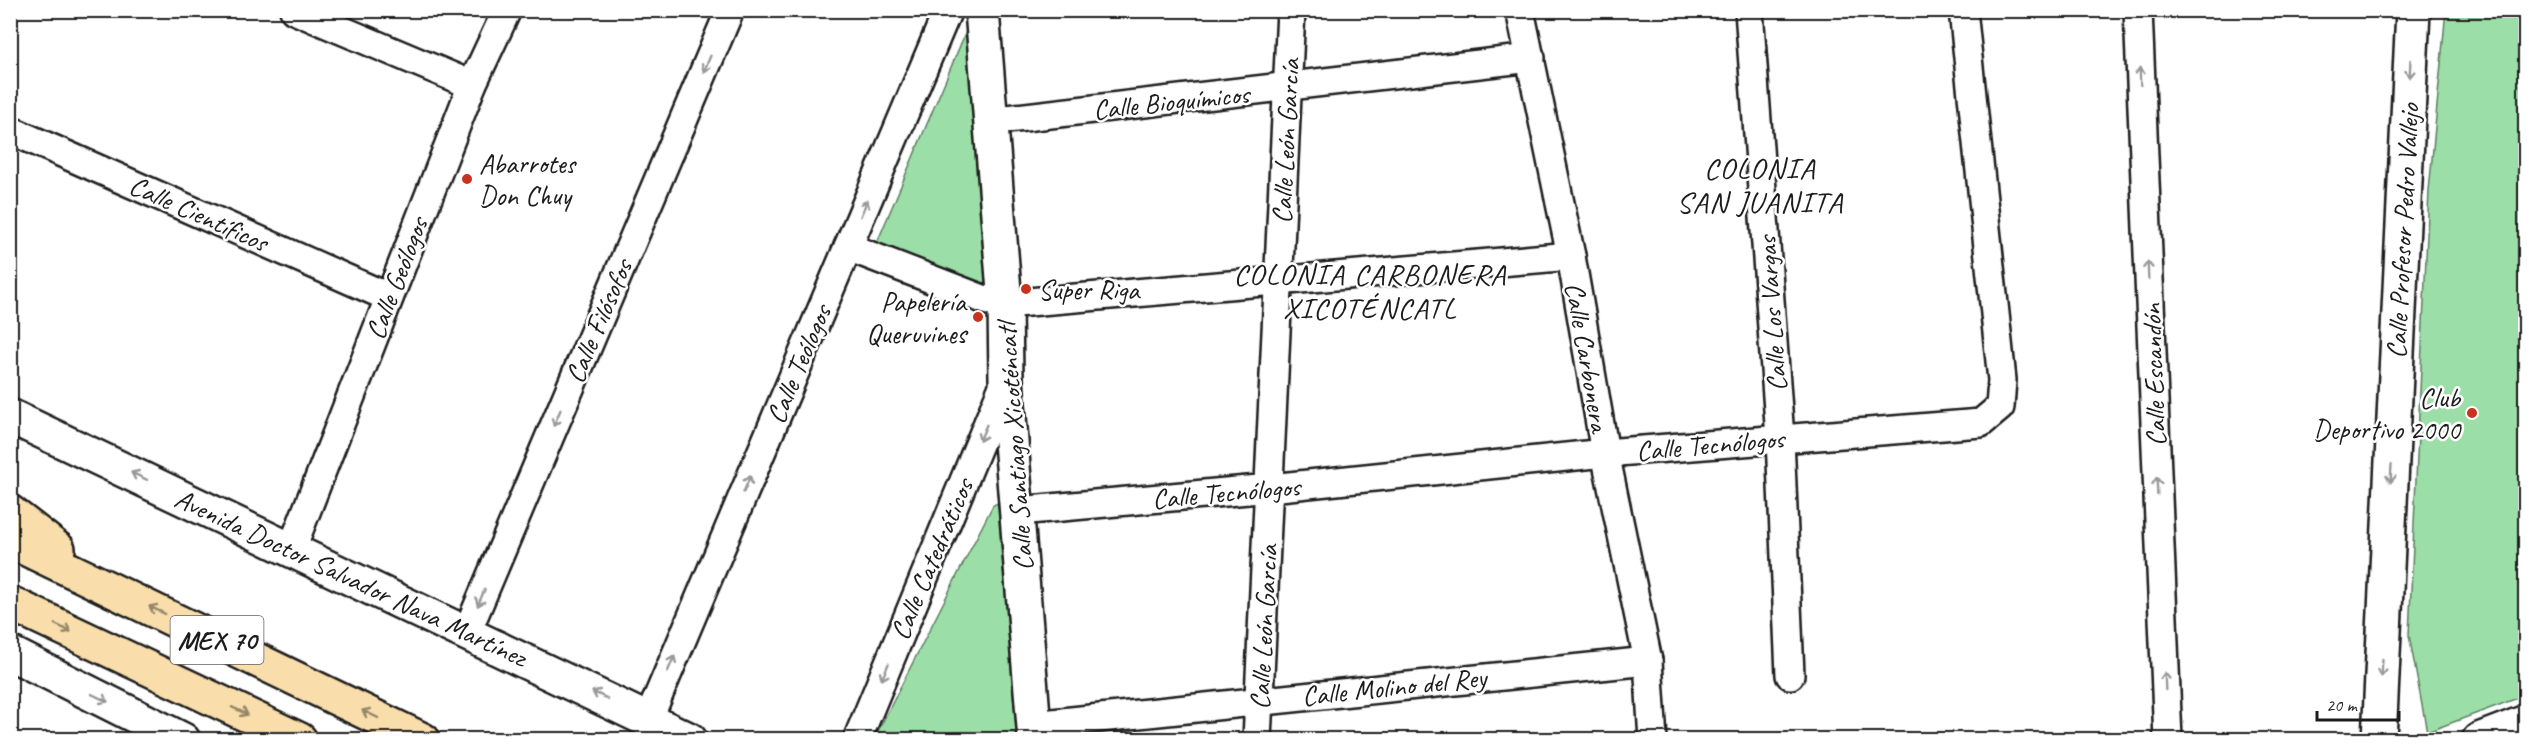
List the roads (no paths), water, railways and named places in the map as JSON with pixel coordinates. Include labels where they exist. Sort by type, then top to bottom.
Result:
[{"type":"highway","points":[[10,512],[104,585]]},
{"type":"highway","name":"MEX 70","points":[[10,541],[423,740]]},
{"type":"highway","name":"MEX 70","points":[[10,603],[300,740]]},
{"type":"street","points":[[294,10],[472,85]]},
{"type":"street","name":"Calle Geólogos","points":[[292,548],[472,85],[507,10]]},
{"type":"street","name":"Calle Filósofos","points":[[467,632],[730,10]]},
{"type":"street","name":"Calle Teólogos","points":[[649,718],[948,10]]},
{"type":"street","name":"Calle Santiago Xicoténcatl","points":[[981,10],[1005,304],[1006,379],[1034,732]]},
{"type":"street","name":"Calle León García","points":[[1257,740],[1292,10]]},
{"type":"street","name":"Calle Carbonera","points":[[1520,10],[1570,256],[1605,453],[1648,661],[1653,740]]},
{"type":"street","name":"Calle Los Vargas","points":[[1749,10],[1779,438],[1790,675]]},
{"type":"street","name":"Calle Tecnólogos","points":[[1018,511],[1270,488],[1605,453],[1981,423],[2000,407],[2002,380],[1963,10]]},
{"type":"street","name":"Calle Escandón","points":[[2138,10],[2168,740]]},
{"type":"street","name":"Calle Profesor Pedro Vallejo","points":[[2379,740],[2413,10]]},
{"type":"street","name":"Calle Bioquímicos","points":[[990,121],[1287,89],[1531,58]]},
{"type":"street","name":"Calle Científicos","points":[[10,130],[388,297]]},
{"type":"street","points":[[848,247],[965,292],[1005,304],[1570,256]]},
{"type":"street","name":"Calle Catedráticos","points":[[856,740],[1006,379]]},
{"type":"street","name":"Avenida Doctor Salvador Nava Martínez","points":[[10,416],[649,718],[690,740]]},
{"type":"street","points":[[10,653],[183,740]]},
{"type":"street","name":"Calle Molino del Rey","points":[[1034,732],[1258,700],[1648,661]]},
{"type":"street","points":[[2479,740],[2526,722]]},
{"type":"place","name":"Abarrotes Don Chuy","points":[[467,179]]},
{"type":"place","name":"Super Riga","points":[[1026,289]]},
{"type":"place","name":"Papelería Queruvines","points":[[978,317]]},
{"type":"place","name":"Club Deportivo 2000","points":[[2472,413]]},
{"type":"district","name":"COLONIA SAN JUANITA","points":[[1760,185]]},
{"type":"district","name":"COLONIA CARBONERA XICOTÉNCATL","points":[[1370,291]]}]
